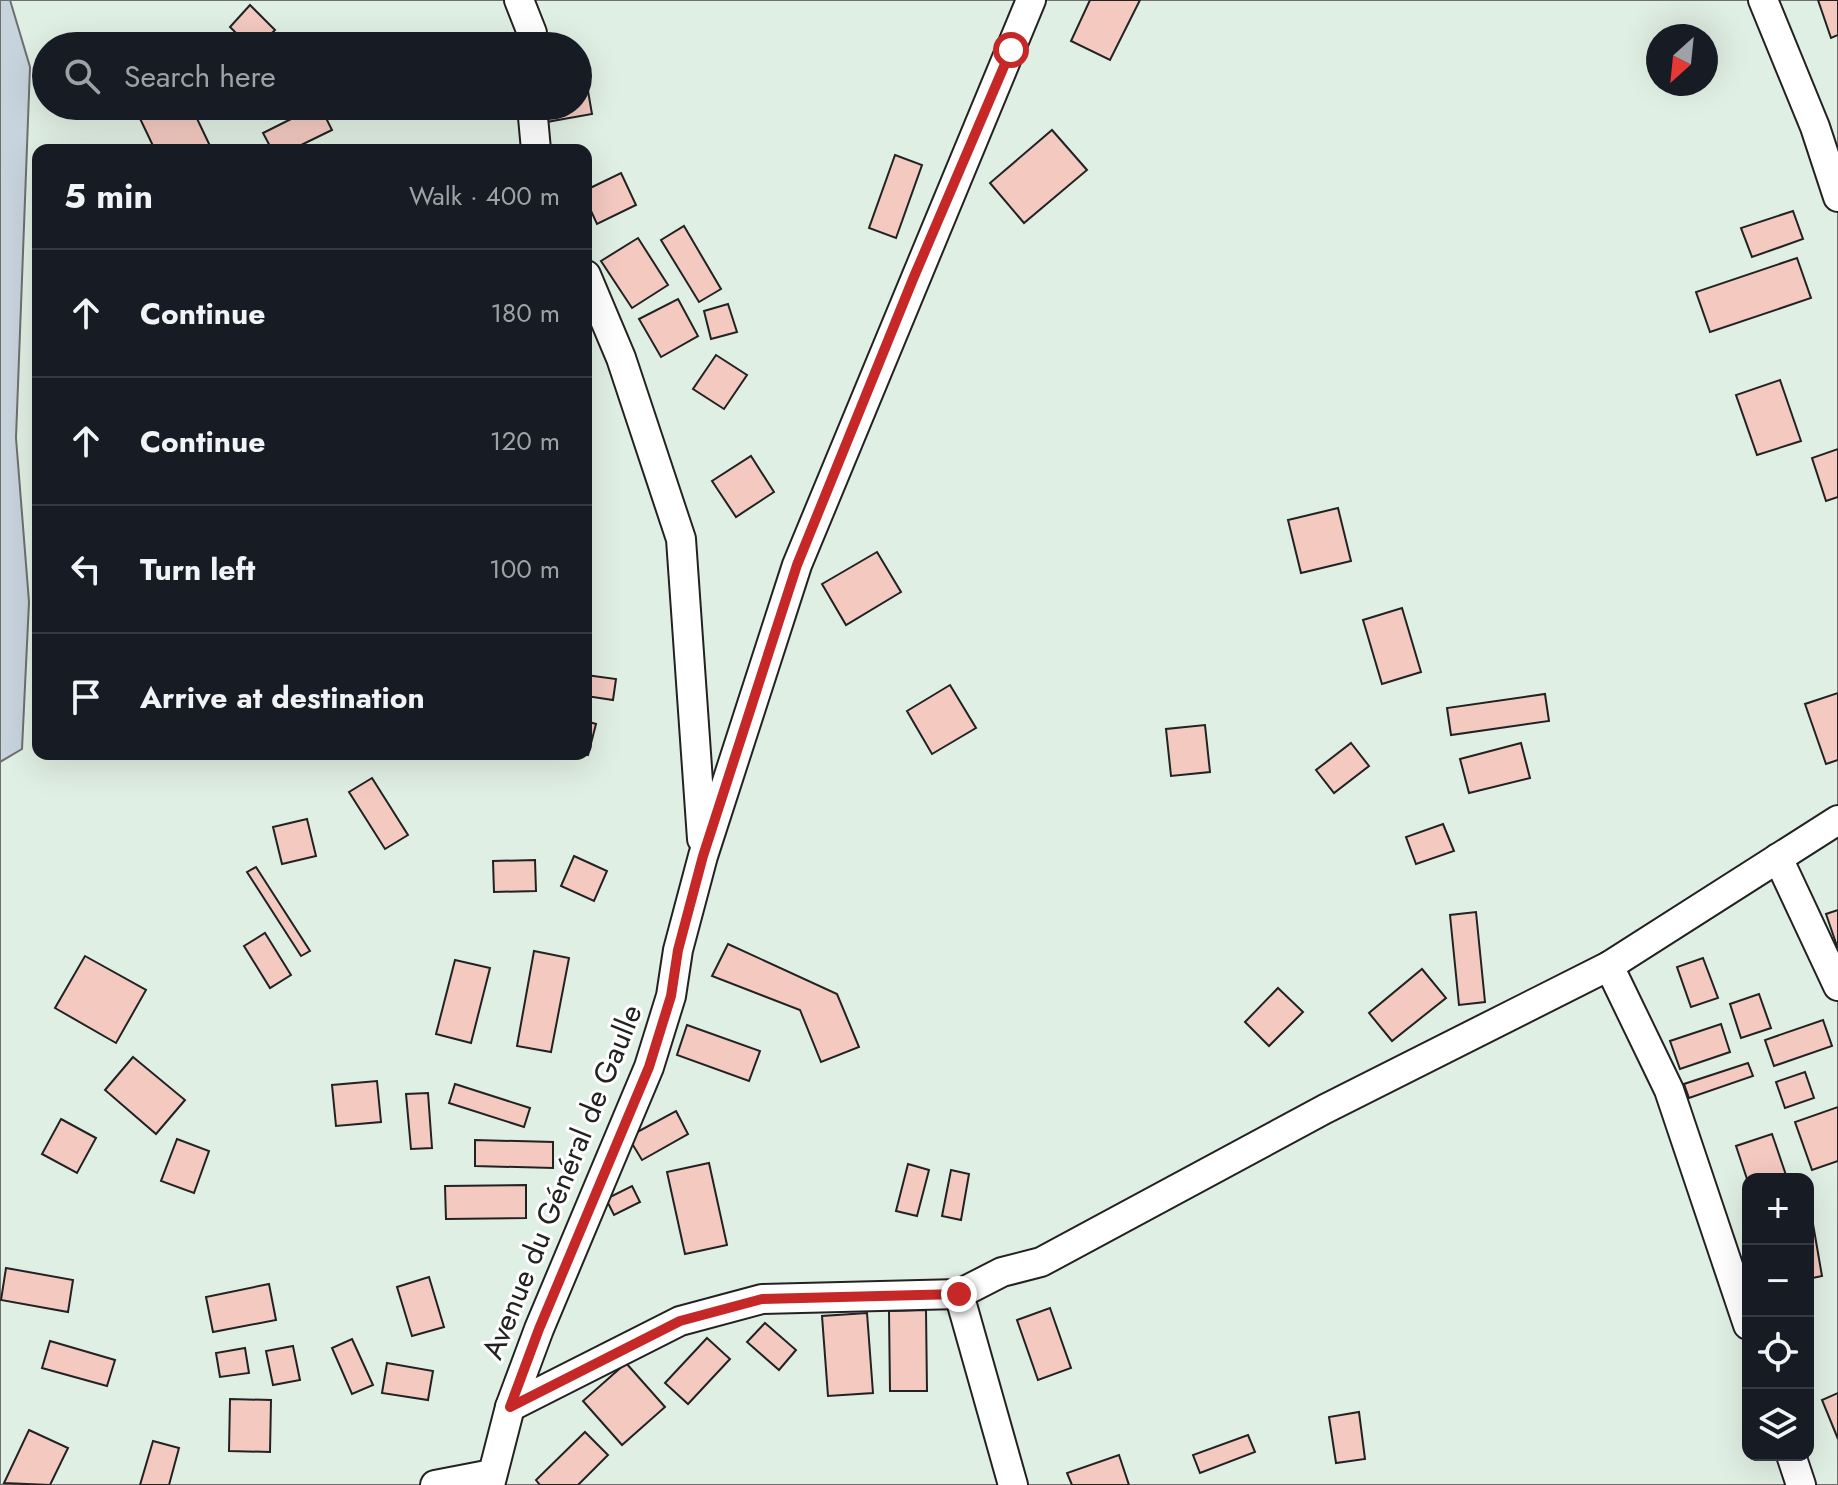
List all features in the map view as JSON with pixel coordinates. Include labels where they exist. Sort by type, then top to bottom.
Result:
[{"type":"street","points":[[519,0],[532,32]]},
{"type":"street","name":"Avenue du Général de Gaulle","points":[[491,1479],[510,1407],[539,1329],[649,1067],[671,996],[678,950],[703,856],[797,565],[1031,0]]},
{"type":"street","points":[[1763,0],[1815,127],[1838,197]]},
{"type":"street","points":[[533,120],[535,144]]},
{"type":"street","points":[[592,289],[621,358],[681,539],[703,856]]},
{"type":"street","points":[[510,1407],[680,1321],[762,1299],[959,1294],[1002,1272],[1041,1262],[1325,1109],[1609,966],[1838,820]]},
{"type":"street","points":[[1778,858],[1838,986]]},
{"type":"street","points":[[1609,966],[1669,1090],[1745,1317]]},
{"type":"street","points":[[959,1294],[1013,1485]]},
{"type":"street","points":[[1793,1461],[1801,1485]]},
{"type":"street","points":[[435,1485],[491,1479]]},
{"type":"green space","points":[[0,0],[1838,0],[1838,1485],[0,1485]]},
{"type":"shaded area","points":[[0,0],[10,0],[30,67],[16,438],[29,602],[22,749],[0,762]]},
{"type":"building","points":[[1090,0],[1140,0],[1110,60],[1071,41]]},
{"type":"building","points":[[1818,0],[1838,0],[1838,35],[1831,38]]},
{"type":"building","points":[[250,5],[275,30],[235,32],[230,27]]},
{"type":"building","points":[[141,120],[198,120],[209,144],[152,144]]},
{"type":"building","points":[[289,120],[327,120],[332,130],[303,144],[269,144],[263,133]]},
{"type":"building","points":[[1052,130],[1087,170],[1024,223],[990,183]]},
{"type":"building","points":[[895,155],[922,165],[896,238],[869,228]]},
{"type":"building","points":[[621,173],[636,205],[597,224],[592,213],[592,187]]},
{"type":"building","points":[[1793,211],[1803,239],[1752,257],[1741,228]]},
{"type":"building","points":[[684,226],[721,289],[699,302],[661,240]]},
{"type":"building","points":[[638,238],[668,285],[632,308],[601,261]]},
{"type":"building","points":[[1797,258],[1811,298],[1710,332],[1696,292]]},
{"type":"building","points":[[678,299],[698,336],[661,357],[639,319]]},
{"type":"building","points":[[728,304],[737,332],[711,339],[704,311]]},
{"type":"building","points":[[716,355],[747,375],[724,409],[693,389]]},
{"type":"building","points":[[1780,380],[1801,441],[1757,455],[1736,395]]},
{"type":"building","points":[[1838,449],[1838,497],[1826,501],[1812,458]]},
{"type":"building","points":[[751,456],[774,492],[736,517],[712,481]]},
{"type":"building","points":[[1338,508],[1351,561],[1301,573],[1288,520]]},
{"type":"building","points":[[877,552],[901,592],[846,625],[822,584]]},
{"type":"building","points":[[1402,608],[1421,672],[1382,684],[1363,620]]},
{"type":"building","points":[[592,676],[616,679],[613,700],[592,697]]},
{"type":"building","points":[[950,685],[976,728],[932,754],[907,711]]},
{"type":"building","points":[[1838,693],[1838,760],[1826,764],[1805,704]]},
{"type":"building","points":[[1545,694],[1549,721],[1451,735],[1447,708]]},
{"type":"building","points":[[1205,725],[1210,772],[1171,776],[1166,729]]},
{"type":"building","points":[[1351,743],[1369,766],[1334,793],[1316,770]]},
{"type":"building","points":[[1521,743],[1530,778],[1469,793],[1460,759]]},
{"type":"building","points":[[372,778],[408,835],[385,849],[349,792]]},
{"type":"building","points":[[307,819],[316,856],[282,864],[273,827]]},
{"type":"building","points":[[1443,824],[1454,851],[1416,864],[1406,837]]},
{"type":"building","points":[[574,856],[607,871],[594,901],[561,886]]},
{"type":"building","points":[[535,860],[536,891],[494,892],[493,861]]},
{"type":"building","points":[[256,867],[310,951],[301,956],[247,872]]},
{"type":"building","points":[[1838,910],[1838,949],[1826,914]]},
{"type":"building","points":[[1476,912],[1485,1002],[1459,1005],[1450,915]]},
{"type":"building","points":[[265,933],[291,975],[270,988],[244,946]]},
{"type":"building","points":[[728,944],[837,994],[859,1047],[821,1062],[800,1010],[712,976]]},
{"type":"building","points":[[534,951],[569,958],[551,1052],[517,1046]]},
{"type":"building","points":[[85,956],[146,990],[116,1043],[55,1008]]},
{"type":"building","points":[[1703,958],[1718,998],[1691,1007],[1677,967]]},
{"type":"building","points":[[455,960],[490,968],[471,1043],[436,1034]]},
{"type":"building","points":[[1422,969],[1446,998],[1392,1041],[1369,1013]]},
{"type":"building","points":[[1278,988],[1303,1012],[1269,1046],[1245,1022]]},
{"type":"building","points":[[1759,994],[1771,1028],[1741,1038],[1730,1004]]},
{"type":"building","points":[[1823,1020],[1832,1046],[1774,1066],[1765,1040]]},
{"type":"building","points":[[1721,1024],[1730,1052],[1680,1069],[1670,1041]]},
{"type":"building","points":[[687,1025],[760,1051],[749,1081],[677,1055]]},
{"type":"building","points":[[133,1057],[185,1100],[156,1134],[105,1090]]},
{"type":"building","points":[[1748,1063],[1753,1076],[1689,1098],[1684,1084]]},
{"type":"building","points":[[1805,1072],[1814,1098],[1785,1108],[1776,1082]]},
{"type":"building","points":[[377,1081],[381,1122],[336,1126],[332,1085]]},
{"type":"building","points":[[455,1084],[530,1108],[524,1127],[449,1103]]},
{"type":"building","points":[[428,1093],[432,1148],[411,1149],[406,1094]]},
{"type":"building","points":[[1838,1107],[1838,1161],[1812,1170],[1795,1122]]},
{"type":"building","points":[[676,1111],[688,1134],[642,1160],[628,1137]]},
{"type":"building","points":[[61,1119],[96,1138],[77,1173],[42,1154]]},
{"type":"building","points":[[1772,1134],[1785,1173],[1745,1173],[1736,1146]]},
{"type":"building","points":[[177,1139],[209,1151],[194,1193],[161,1181]]},
{"type":"building","points":[[475,1140],[553,1142],[553,1168],[475,1166]]},
{"type":"building","points":[[709,1163],[727,1245],[685,1254],[667,1172]]},
{"type":"building","points":[[908,1164],[929,1170],[917,1216],[896,1211]]},
{"type":"building","points":[[951,1170],[969,1174],[961,1220],[942,1216]]},
{"type":"building","points":[[526,1185],[526,1218],[446,1219],[445,1186]]},
{"type":"building","points":[[632,1186],[640,1202],[614,1215],[606,1199]]},
{"type":"building","points":[[1814,1230],[1822,1276],[1814,1278]]},
{"type":"building","points":[[6,1268],[73,1280],[68,1312],[1,1300]]},
{"type":"building","points":[[429,1277],[444,1327],[412,1336],[397,1287]]},
{"type":"building","points":[[269,1284],[276,1320],[213,1332],[206,1297]]},
{"type":"building","points":[[1050,1308],[1071,1368],[1038,1380],[1017,1320]]},
{"type":"building","points":[[926,1310],[927,1391],[890,1391],[889,1311]]},
{"type":"building","points":[[867,1313],[873,1393],[828,1396],[822,1316]]},
{"type":"building","points":[[765,1323],[796,1350],[779,1370],[747,1342]]},
{"type":"building","points":[[707,1338],[730,1359],[688,1404],[665,1383]]},
{"type":"building","points":[[352,1339],[373,1385],[352,1394],[332,1348]]},
{"type":"building","points":[[50,1341],[115,1360],[107,1386],[42,1368]]},
{"type":"building","points":[[293,1346],[300,1380],[273,1385],[266,1351]]},
{"type":"building","points":[[245,1348],[249,1373],[220,1377],[216,1353]]},
{"type":"building","points":[[387,1363],[433,1371],[428,1400],[382,1393]]},
{"type":"building","points":[[626,1363],[665,1407],[622,1445],[583,1401]]},
{"type":"building","points":[[1838,1393],[1838,1439],[1822,1400]]},
{"type":"building","points":[[230,1399],[271,1400],[270,1452],[229,1451]]},
{"type":"building","points":[[1359,1412],[1365,1459],[1336,1463],[1329,1417]]},
{"type":"building","points":[[29,1430],[68,1448],[50,1485],[4,1483]]},
{"type":"building","points":[[585,1432],[608,1455],[578,1485],[540,1485],[536,1480]]},
{"type":"building","points":[[1248,1435],[1255,1452],[1200,1473],[1193,1455]]},
{"type":"building","points":[[153,1441],[179,1448],[169,1485],[140,1485]]},
{"type":"building","points":[[1119,1455],[1129,1485],[1072,1485],[1067,1473]]},
{"type":"route","points":[[959,1294],[762,1299],[680,1321],[510,1407],[539,1329],[649,1067],[671,996],[678,950],[703,856],[797,565],[913,279],[1011,50]]}]
